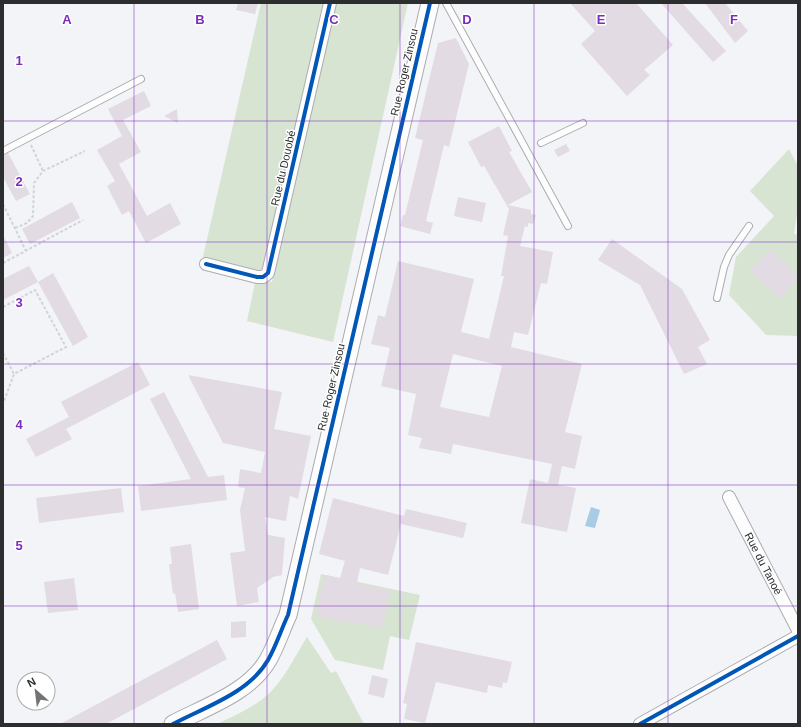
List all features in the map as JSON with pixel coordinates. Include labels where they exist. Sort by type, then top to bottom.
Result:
[{"type":"street","name":"Rue du Douobé","points":[[206,264],[257,277],[263,277],[268,273],[330,3]]},
{"type":"street","name":"Rue Roger Zinsou","points":[[173,724],[242,687],[260,671],[273,650],[288,615],[430,3]]},
{"type":"street","name":"Rue du Tanoé","points":[[730,497],[798,630]]},
{"type":"street","points":[[640,724],[798,636]]},
{"type":"lane","points":[[446,3],[568,226]]},
{"type":"lane","points":[[3,151],[141,79]]},
{"type":"lane","points":[[541,143],[583,123]]},
{"type":"lane","points":[[717,298],[724,267],[729,255],[749,226]]},
{"type":"path","points":[[28,138],[43,171]]},
{"type":"path","points":[[15,228],[27,223],[33,216],[34,183],[43,171],[85,151]]},
{"type":"path","points":[[3,204],[26,251]]},
{"type":"path","points":[[3,263],[83,220]]},
{"type":"path","points":[[3,307],[35,290],[66,347],[14,374],[3,404]]},
{"type":"path","points":[[3,353],[14,374]]},
{"type":"green space","points":[[261,3],[323,3],[262,274],[202,261]]},
{"type":"green space","points":[[334,3],[408,3],[333,342],[247,321],[256,278],[272,282]]},
{"type":"green space","points":[[789,149],[798,166],[798,209],[794,233],[798,236],[798,336],[766,335],[729,295],[736,257],[774,216],[750,191]]},
{"type":"green space","points":[[321,574],[420,595],[409,640],[390,636],[383,670],[335,660],[311,619]]},
{"type":"green space","points":[[307,637],[331,673],[336,671],[364,724],[217,724],[253,706],[271,692],[288,669]]},
{"type":"water","points":[[591,507],[600,510],[595,528],[585,526]]},
{"type":"building","points":[[238,3],[258,3],[255,14],[236,10]]},
{"type":"building","points":[[570,3],[636,3],[673,45],[644,70],[650,75],[627,96],[581,44],[595,31]]},
{"type":"building","points":[[661,3],[682,3],[726,51],[713,62]]},
{"type":"building","points":[[705,3],[725,3],[748,31],[735,43]]},
{"type":"building","points":[[456,38],[469,64],[449,147],[444,145],[426,221],[433,223],[430,234],[400,226],[403,215],[405,215],[423,140],[415,138],[438,43]]},
{"type":"building","points":[[144,91],[151,106],[123,120],[141,152],[119,164],[147,216],[170,203],[181,224],[146,243],[129,211],[122,215],[107,186],[115,181],[97,150],[122,136],[108,109]]},
{"type":"building","points":[[177,109],[178,123],[164,116]]},
{"type":"building","points":[[499,126],[512,151],[509,152],[532,192],[508,205],[531,210],[531,214],[536,215],[533,224],[528,223],[528,227],[525,226],[520,246],[553,252],[547,284],[541,283],[528,335],[514,332],[511,347],[582,364],[565,432],[582,436],[575,469],[562,466],[558,485],[576,488],[567,532],[521,523],[530,479],[548,483],[552,464],[453,444],[451,454],[419,448],[422,438],[408,435],[416,394],[381,386],[390,348],[371,344],[378,315],[385,317],[398,261],[474,279],[461,332],[489,339],[504,276],[501,276],[508,236],[503,235],[509,209],[484,166],[481,167],[468,142]],"holes":[[[453,354],[502,366],[489,417],[440,407]]]},
{"type":"building","points":[[566,144],[570,151],[558,157],[554,150]]},
{"type":"building","points":[[8,153],[30,194],[16,201],[3,177],[3,155]]},
{"type":"building","points":[[458,197],[486,203],[482,222],[454,216]]},
{"type":"building","points":[[72,202],[80,218],[30,244],[22,229]]},
{"type":"building","points":[[3,235],[12,253],[3,258]]},
{"type":"building","points":[[612,239],[682,289],[710,340],[698,347],[707,364],[684,374],[640,285],[598,260]]},
{"type":"building","points":[[770,249],[798,275],[798,279],[780,298],[750,270]]},
{"type":"building","points":[[29,266],[38,282],[3,300],[3,279]]},
{"type":"building","points":[[53,273],[88,337],[73,346],[38,282]]},
{"type":"building","points":[[138,362],[150,385],[66,429],[72,439],[36,457],[26,439],[69,417],[61,402]]},
{"type":"building","points":[[188,375],[282,392],[274,429],[311,436],[298,499],[290,496],[286,521],[265,517],[268,535],[285,538],[282,575],[273,577],[257,588],[259,602],[237,606],[230,553],[245,551],[240,510],[245,488],[238,487],[240,469],[261,473],[265,452],[223,443]]},
{"type":"building","points":[[164,392],[208,477],[224,475],[227,500],[141,511],[138,486],[191,479],[150,399]]},
{"type":"building","points":[[121,488],[124,512],[39,523],[36,498]]},
{"type":"building","points":[[333,498],[404,516],[406,509],[467,523],[463,538],[401,524],[388,575],[360,568],[357,583],[390,591],[382,628],[316,616],[325,575],[340,578],[345,561],[319,554]]},
{"type":"building","points":[[191,544],[199,609],[178,612],[175,593],[173,594],[169,564],[172,564],[170,547]]},
{"type":"building","points":[[74,578],[78,610],[48,613],[44,582]]},
{"type":"building","points":[[246,621],[246,637],[231,638],[231,622]]},
{"type":"building","points":[[217,640],[227,659],[106,724],[60,724]]},
{"type":"building","points":[[416,642],[512,662],[507,683],[503,682],[502,688],[488,685],[487,693],[436,682],[425,723],[404,719],[407,704],[403,703]]},
{"type":"building","points":[[372,675],[388,679],[384,698],[368,694]]},
{"type":"cycle path","points":[[206,264],[257,277],[263,277],[268,273],[330,3]]},
{"type":"cycle path","points":[[173,724],[225,698],[250,682],[260,672],[268,660],[288,615],[430,3]]},
{"type":"cycle path","points":[[640,724],[798,636]]}]
